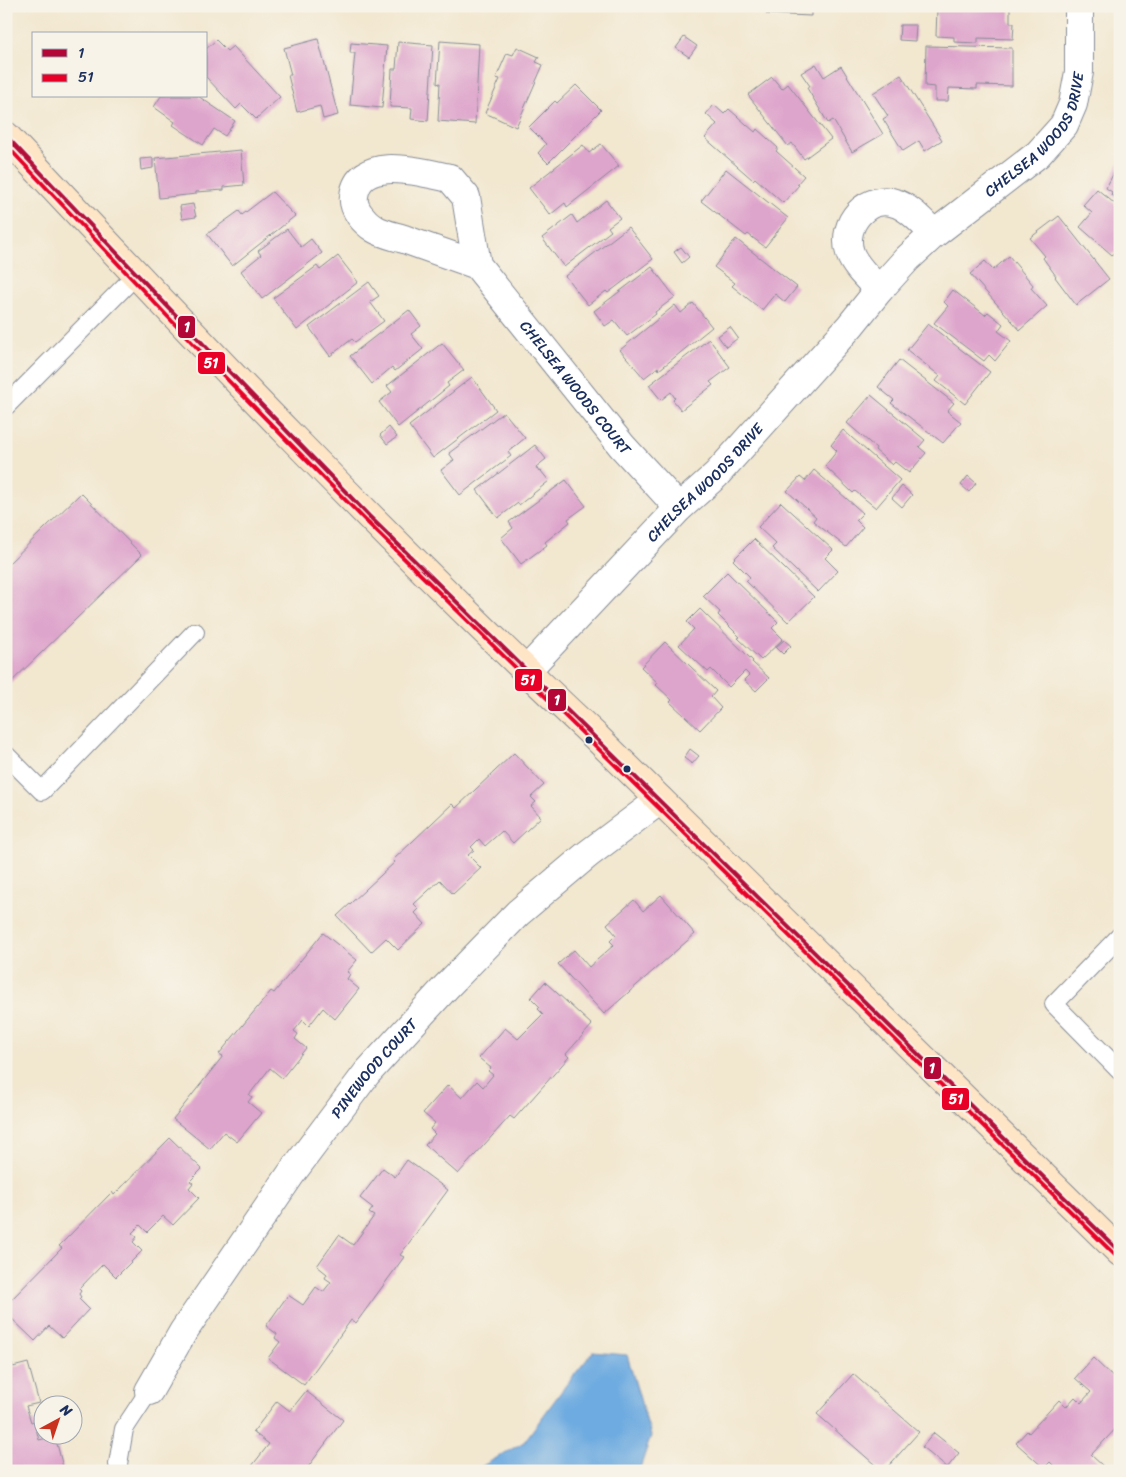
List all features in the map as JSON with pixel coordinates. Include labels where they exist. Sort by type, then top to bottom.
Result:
[{"type":"main road","points":[[6,136],[322,469],[1120,1252]]},
{"type":"street","name":"CHELSEA WOODS DRIVE","points":[[526,671],[680,508],[722,468],[850,326],[907,258],[934,234],[1038,154],[1064,125],[1073,104],[1079,72],[1079,6]]},
{"type":"street","name":"CHELSEA WOODS COURT","points":[[477,265],[376,230],[362,218],[353,202],[354,188],[365,176],[376,170],[392,168],[450,178],[466,197],[477,265],[622,446],[680,508]]},
{"type":"street","points":[[879,290],[865,276],[850,254],[849,229],[854,218],[872,204],[884,201],[896,203],[906,208],[934,234]]},
{"type":"street","name":"PINEWOOD COURT","points":[[149,1391],[188,1324],[291,1174],[367,1073],[446,987],[518,914],[588,854],[660,800]]},
{"type":"lane","points":[[6,406],[136,275]]},
{"type":"lane","points":[[6,755],[42,791],[195,632]]},
{"type":"lane","points":[[1120,937],[1054,1004],[1120,1071]]},
{"type":"lane","points":[[119,1471],[118,1464],[124,1429],[149,1391]]},
{"type":"water","points":[[593,1352],[627,1355],[651,1436],[639,1471],[474,1471],[524,1442]]},
{"type":"building","points":[[767,6],[811,6],[811,16],[766,14]]},
{"type":"building","points":[[941,6],[1010,6],[1010,23],[1014,23],[1013,39],[978,38],[978,43],[954,42],[954,37],[936,36],[937,9],[940,9]]},
{"type":"building","points":[[900,25],[916,25],[915,41],[899,40]]},
{"type":"building","points":[[684,37],[697,46],[689,57],[676,48]]},
{"type":"building","points":[[318,39],[338,115],[323,119],[320,106],[297,112],[284,48]]},
{"type":"building","points":[[216,40],[227,51],[233,46],[280,97],[256,119],[241,104],[236,109],[208,79],[208,47]]},
{"type":"building","points":[[440,41],[479,44],[475,124],[438,121],[440,83],[437,84]]},
{"type":"building","points":[[398,42],[433,45],[428,121],[411,119],[412,108],[390,107],[392,69],[396,69]]},
{"type":"building","points":[[351,43],[387,46],[382,108],[350,105],[355,53],[350,53]]},
{"type":"building","points":[[926,46],[1012,48],[1012,86],[977,85],[977,89],[949,88],[948,101],[935,101],[935,87],[925,86]]},
{"type":"building","points":[[517,47],[539,57],[536,62],[543,65],[516,127],[485,113],[500,79],[496,78],[507,53],[513,55]]},
{"type":"building","points":[[816,64],[824,77],[841,66],[883,134],[852,152],[833,120],[828,123],[807,88],[810,86],[801,73]]},
{"type":"building","points":[[901,75],[942,140],[925,151],[919,141],[903,151],[883,119],[888,116],[873,93]]},
{"type":"building","points":[[772,77],[782,89],[788,84],[831,139],[804,159],[792,143],[788,146],[748,95]]},
{"type":"building","points":[[576,85],[601,110],[548,163],[538,153],[546,144],[529,127],[555,101],[557,103]]},
{"type":"building","points":[[160,98],[201,98],[235,121],[225,136],[214,129],[203,145],[173,125],[175,122],[154,107]]},
{"type":"building","points":[[714,105],[724,114],[729,109],[755,132],[757,129],[778,148],[776,151],[804,176],[797,184],[799,185],[783,203],[755,178],[753,180],[705,138],[717,124],[706,114]]},
{"type":"building","points":[[601,144],[619,166],[567,207],[565,203],[550,215],[529,188],[583,145],[589,153]]},
{"type":"building","points":[[241,150],[244,185],[224,187],[224,190],[159,198],[155,158]]},
{"type":"building","points":[[153,158],[153,168],[141,170],[140,159]]},
{"type":"building","points":[[1120,161],[1120,200],[1111,195],[1112,192],[1106,188]]},
{"type":"building","points":[[726,169],[788,218],[765,247],[748,234],[746,236],[701,201]]},
{"type":"building","points":[[1097,189],[1120,208],[1120,257],[1114,252],[1112,255],[1080,227],[1092,213],[1083,205]]},
{"type":"building","points":[[272,192],[295,216],[232,266],[207,234],[239,211],[242,215]]},
{"type":"building","points":[[606,200],[620,218],[608,227],[611,231],[564,267],[542,238],[572,215],[577,223]]},
{"type":"building","points":[[193,204],[196,217],[182,219],[180,206]]},
{"type":"building","points":[[1059,216],[1109,279],[1076,305],[1055,277],[1043,258],[1045,256],[1030,238]]},
{"type":"building","points":[[628,227],[653,259],[608,293],[606,291],[588,305],[565,276]]},
{"type":"building","points":[[287,229],[301,247],[311,239],[322,253],[262,299],[241,271],[261,255],[258,251]]},
{"type":"building","points":[[736,239],[797,287],[785,302],[775,294],[762,310],[732,286],[735,283],[714,267]]},
{"type":"building","points":[[681,247],[689,257],[682,263],[674,252]]},
{"type":"building","points":[[338,256],[358,282],[297,330],[273,298],[317,266],[320,270]]},
{"type":"building","points":[[1009,256],[1033,285],[1031,288],[1047,306],[1020,330],[970,274],[985,261],[993,270]]},
{"type":"building","points":[[652,267],[675,297],[627,336],[614,320],[605,326],[594,311]]},
{"type":"building","points":[[369,282],[379,296],[370,302],[384,321],[355,342],[352,339],[330,356],[309,327]]},
{"type":"building","points":[[953,290],[985,315],[988,312],[1003,324],[998,331],[1011,341],[995,361],[989,355],[984,361],[934,323],[948,306],[944,302]]},
{"type":"building","points":[[693,303],[712,327],[659,370],[658,367],[644,378],[620,350],[675,305],[681,313]]},
{"type":"building","points":[[409,310],[421,326],[411,334],[423,349],[395,371],[392,367],[372,384],[350,356]]},
{"type":"building","points":[[928,324],[990,372],[965,404],[936,381],[940,376],[907,350]]},
{"type":"building","points":[[730,327],[738,338],[726,347],[718,336]]},
{"type":"building","points":[[709,339],[730,367],[710,382],[713,385],[681,410],[673,400],[675,398],[671,392],[661,400],[649,385]]},
{"type":"building","points":[[442,343],[464,370],[447,383],[449,386],[398,427],[379,402],[392,392],[387,386]]},
{"type":"building","points":[[899,360],[954,403],[947,411],[961,422],[943,443],[891,403],[894,400],[878,387]]},
{"type":"building","points":[[472,377],[496,410],[433,458],[409,426]]},
{"type":"building","points":[[871,395],[925,440],[919,447],[926,453],[909,473],[895,462],[892,465],[875,450],[876,448],[847,423]]},
{"type":"building","points":[[504,412],[525,438],[508,452],[511,456],[460,495],[441,470],[454,460],[449,453]]},
{"type":"building","points":[[389,427],[397,437],[387,444],[380,435]]},
{"type":"building","points":[[843,430],[900,480],[876,508],[855,491],[853,493],[825,466],[837,451],[831,445]]},
{"type":"building","points":[[535,445],[546,459],[536,467],[549,481],[519,505],[518,503],[498,518],[477,490]]},
{"type":"building","points":[[814,470],[863,513],[856,520],[863,527],[846,547],[813,521],[816,517],[787,491],[800,477],[805,481]]},
{"type":"building","points":[[968,476],[976,483],[969,492],[961,485]]},
{"type":"building","points":[[566,480],[586,506],[568,519],[570,522],[545,542],[547,545],[521,564],[501,538],[513,528],[509,522]]},
{"type":"building","points":[[902,486],[912,495],[902,507],[892,498]]},
{"type":"building","points":[[81,493],[142,555],[6,687],[6,566]]},
{"type":"building","points":[[781,502],[833,550],[825,558],[838,571],[818,592],[772,548],[776,544],[758,527]]},
{"type":"building","points":[[754,539],[814,597],[788,622],[746,581],[750,577],[733,560]]},
{"type":"building","points":[[727,572],[778,622],[772,628],[783,639],[761,660],[738,638],[740,637],[718,615],[720,612],[703,596]]},
{"type":"building","points":[[700,609],[769,678],[756,691],[744,680],[749,675],[745,671],[729,687],[711,669],[708,672],[679,645],[694,629],[687,622]]},
{"type":"building","points":[[784,640],[791,646],[783,654],[776,647]]},
{"type":"building","points":[[665,642],[716,691],[711,697],[721,708],[700,730],[670,702],[672,700],[656,685],[658,683],[641,667]]},
{"type":"building","points":[[690,749],[699,756],[692,764],[684,758]]},
{"type":"building","points":[[514,753],[544,785],[531,797],[536,802],[531,806],[541,817],[513,843],[502,831],[485,846],[479,839],[471,847],[474,850],[468,855],[481,868],[453,894],[440,880],[414,904],[419,909],[415,913],[425,924],[398,950],[386,938],[371,952],[337,916],[395,862],[393,860],[452,804],[456,808]]},
{"type":"building","points":[[661,895],[695,934],[604,1014],[558,964],[574,950],[589,967],[614,945],[610,941],[616,935],[607,924],[634,900],[643,911]]},
{"type":"building","points":[[323,933],[357,960],[347,972],[350,974],[347,979],[359,989],[335,1019],[323,1008],[309,1026],[303,1020],[294,1031],[298,1034],[295,1039],[306,1048],[282,1078],[270,1068],[249,1095],[252,1097],[248,1102],[261,1113],[237,1142],[224,1132],[210,1149],[173,1119],[223,1056],[219,1054],[271,991],[274,993]]},
{"type":"building","points":[[545,982],[592,1025],[566,1054],[569,1057],[514,1119],[510,1116],[458,1174],[425,1145],[435,1134],[430,1129],[435,1123],[423,1113],[448,1085],[462,1098],[477,1081],[483,1087],[493,1075],[488,1071],[491,1068],[479,1058],[505,1028],[518,1039],[543,1014],[538,1009],[540,1007],[531,998]]},
{"type":"building","points":[[170,1138],[202,1169],[190,1181],[193,1183],[189,1188],[199,1198],[173,1225],[163,1216],[147,1232],[140,1225],[132,1233],[137,1237],[133,1242],[142,1251],[116,1277],[103,1264],[79,1289],[81,1297],[79,1299],[89,1309],[62,1338],[49,1326],[35,1341],[6,1313],[6,1305],[62,1248],[59,1246],[112,1192],[114,1195]]},
{"type":"building","points":[[407,1160],[448,1190],[400,1255],[404,1257],[356,1323],[351,1320],[304,1385],[268,1358],[280,1342],[275,1338],[277,1334],[266,1326],[288,1295],[303,1305],[316,1287],[323,1292],[331,1282],[325,1278],[327,1274],[317,1266],[339,1235],[353,1245],[374,1216],[369,1213],[373,1208],[360,1198],[383,1168],[395,1177]]},
{"type":"building","points":[[6,1345],[13,1367],[28,1363],[37,1394],[32,1394],[32,1405],[26,1406],[32,1422],[32,1444],[57,1444],[64,1471],[6,1471]]},
{"type":"building","points":[[1093,1358],[1120,1384],[1120,1409],[1116,1413],[1120,1416],[1120,1424],[1091,1455],[1103,1466],[1099,1471],[1059,1471],[1050,1462],[1044,1468],[1016,1443],[1027,1431],[1029,1433],[1059,1400],[1066,1407],[1075,1397],[1081,1403],[1091,1392],[1075,1378]]},
{"type":"building","points":[[853,1374],[919,1432],[884,1471],[817,1414]]},
{"type":"building","points":[[306,1391],[343,1420],[305,1471],[248,1471],[269,1444],[253,1432],[277,1401],[290,1411]]},
{"type":"building","points":[[934,1433],[959,1453],[947,1468],[922,1447]]},
{"type":"transit line","name":"1","points":[[6,136],[369,516],[1120,1252]]},
{"type":"transit line","name":"51","points":[[6,145],[218,370],[365,520],[1116,1256]]}]
